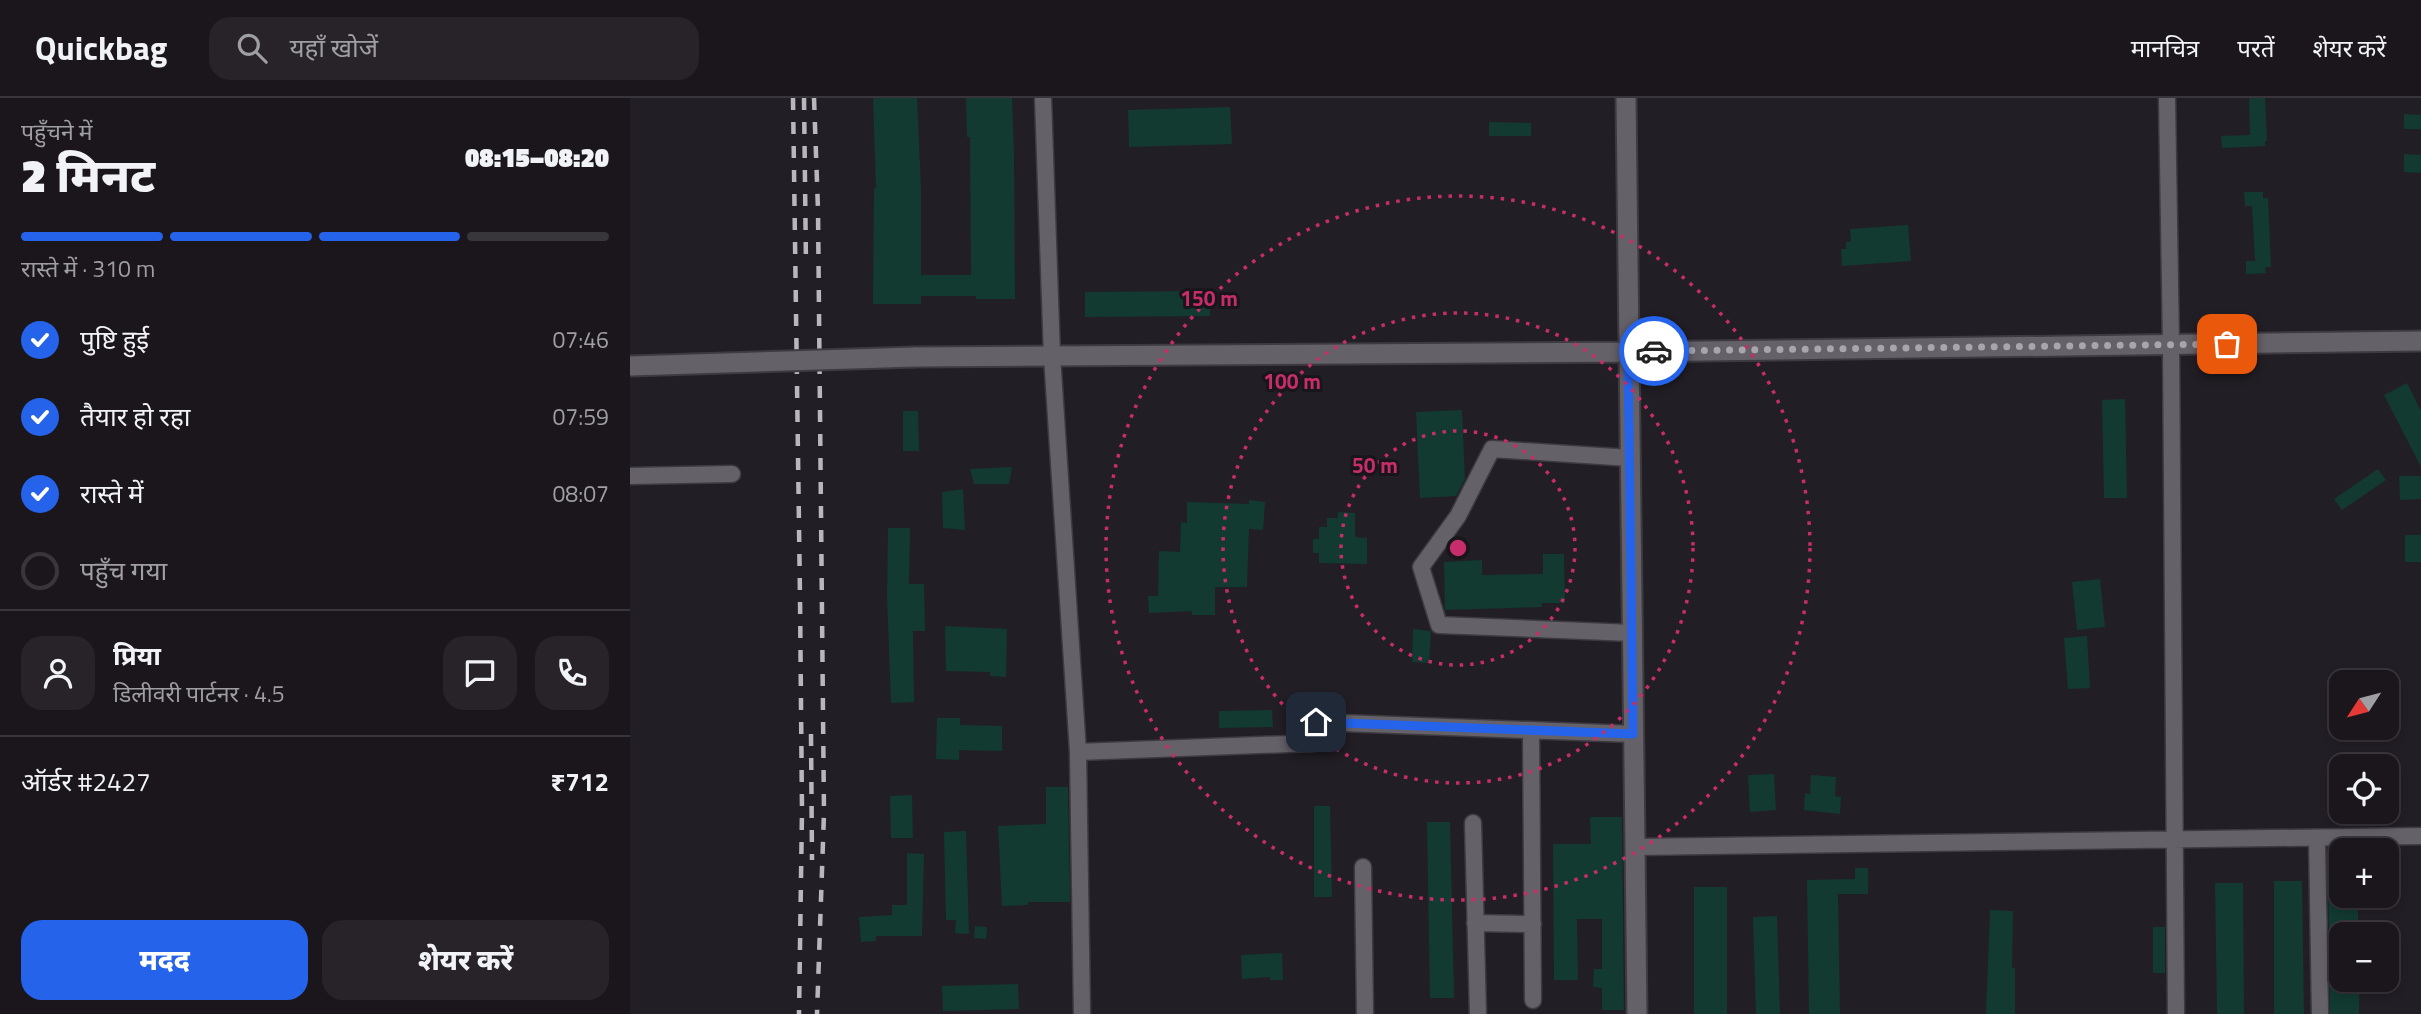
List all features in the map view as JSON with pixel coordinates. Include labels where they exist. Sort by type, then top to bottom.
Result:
[{"type":"street","points":[[1043,98],[1052,356],[1077,752],[1082,1014]]},
{"type":"street","points":[[1626,98],[1637,1014]]},
{"type":"street","points":[[2167,98],[2176,1014]]},
{"type":"street","points":[[630,366],[915,357],[1628,352],[2421,341]]},
{"type":"street","points":[[1629,458],[1492,449],[1458,516],[1421,567],[1439,625],[1632,634]]},
{"type":"street","points":[[630,476],[732,474]]},
{"type":"street","points":[[1316,722],[1633,734]]},
{"type":"street","points":[[1531,730],[1534,1000]]},
{"type":"street","points":[[1077,752],[1314,743]]},
{"type":"street","points":[[1473,823],[1478,1014]]},
{"type":"street","points":[[1635,847],[2421,836]]},
{"type":"street","points":[[2317,838],[2320,1014]]},
{"type":"street","points":[[1363,867],[1365,1014]]},
{"type":"street","points":[[1475,923],[1533,924]]},
{"type":"building","points":[[873,98],[917,98],[921,275],[971,275],[970,137],[967,137],[966,98],[1012,98],[1015,299],[921,296],[921,304],[873,304],[876,188]]},
{"type":"building","points":[[2249,98],[2265,98],[2265,146],[2222,148],[2221,136],[2250,135]]},
{"type":"building","points":[[1230,107],[1232,144],[1129,147],[1128,110]]},
{"type":"building","points":[[2404,114],[2421,115],[2421,129],[2404,129]]},
{"type":"building","points":[[1489,122],[1531,123],[1531,136],[1489,136]]},
{"type":"building","points":[[2404,154],[2421,155],[2421,173],[2404,172]]},
{"type":"building","points":[[2244,192],[2263,192],[2263,198],[2268,198],[2271,267],[2265,267],[2266,273],[2246,274],[2246,261],[2255,261],[2252,206],[2245,206]]},
{"type":"building","points":[[1908,225],[1911,261],[1842,266],[1841,249],[1846,249],[1846,242],[1851,242],[1850,229]]},
{"type":"building","points":[[1210,291],[1210,316],[1085,317],[1085,292]]},
{"type":"building","points":[[2407,383],[2421,411],[2421,467],[2384,395]]},
{"type":"building","points":[[2125,399],[2127,498],[2104,498],[2102,400]]},
{"type":"building","points":[[1462,410],[1465,479],[1456,496],[1420,498],[1416,412]]},
{"type":"building","points":[[903,411],[918,411],[919,451],[903,451]]},
{"type":"building","points":[[1012,467],[1009,484],[974,484],[970,469]]},
{"type":"building","points":[[2378,469],[2386,480],[2342,510],[2334,499]]},
{"type":"building","points":[[2399,476],[2421,476],[2421,499],[2400,500]]},
{"type":"building","points":[[963,489],[965,530],[943,528],[942,492]]},
{"type":"building","points":[[1249,500],[1265,502],[1263,530],[1249,529],[1247,587],[1215,587],[1215,615],[1192,615],[1192,611],[1149,613],[1148,596],[1158,596],[1159,551],[1180,552],[1181,522],[1187,523],[1187,502],[1249,504]]},
{"type":"building","points":[[1338,512],[1355,513],[1355,537],[1367,538],[1367,564],[1319,563],[1319,553],[1313,553],[1313,539],[1319,539],[1319,527],[1327,527],[1327,518],[1338,518]]},
{"type":"building","points":[[888,528],[910,528],[909,584],[924,584],[925,631],[913,631],[914,702],[891,703],[887,597]]},
{"type":"building","points":[[2405,535],[2421,535],[2421,562],[2405,562]]},
{"type":"building","points":[[1543,554],[1564,554],[1565,603],[1542,603],[1542,607],[1445,610],[1444,562],[1482,560],[1482,575],[1543,574]]},
{"type":"building","points":[[2100,579],[2105,627],[2077,630],[2072,582]]},
{"type":"building","points":[[945,626],[1007,629],[1006,677],[990,676],[990,672],[946,671]]},
{"type":"building","points":[[1413,629],[1431,631],[1429,663],[1412,662]]},
{"type":"building","points":[[2087,636],[2090,688],[2068,689],[2064,638]]},
{"type":"building","points":[[1272,710],[1273,727],[1219,728],[1219,711]]},
{"type":"building","points":[[937,718],[960,718],[960,725],[1002,726],[1002,751],[959,750],[959,760],[936,759]]},
{"type":"building","points":[[1774,774],[1776,810],[1750,812],[1748,775]]},
{"type":"building","points":[[1811,775],[1836,777],[1835,796],[1841,797],[1840,814],[1804,810],[1805,793],[1810,794]]},
{"type":"building","points":[[1046,787],[1068,787],[1070,902],[1028,902],[1028,905],[1002,906],[998,826],[1046,824]]},
{"type":"building","points":[[912,795],[913,838],[891,838],[890,796]]},
{"type":"building","points":[[1314,806],[1330,806],[1332,897],[1314,897]]},
{"type":"building","points":[[1590,817],[1622,817],[1624,1010],[1602,1010],[1602,988],[1593,987],[1594,969],[1602,969],[1602,919],[1577,919],[1578,980],[1554,980],[1553,844],[1591,844]]},
{"type":"building","points":[[1427,822],[1450,822],[1454,998],[1430,998]]},
{"type":"building","points":[[966,831],[969,934],[955,933],[956,920],[946,920],[944,832]]},
{"type":"building","points":[[907,853],[924,854],[922,936],[876,936],[876,941],[861,942],[859,917],[892,915],[892,905],[907,905]]},
{"type":"building","points":[[2328,867],[2329,908],[2358,908],[2358,922],[2329,922],[2329,940]]},
{"type":"building","points":[[1855,868],[1868,868],[1868,894],[1838,894],[1840,1014],[1809,1014],[1807,880],[1855,879]]},
{"type":"building","points":[[2274,881],[2302,881],[2304,1014],[2274,1014]]},
{"type":"building","points":[[2215,883],[2243,883],[2244,1014],[2217,1014]]},
{"type":"building","points":[[1694,887],[1727,887],[1727,1014],[1694,1014]]},
{"type":"building","points":[[1990,910],[2013,911],[2012,968],[2015,968],[2015,1014],[1986,1014]]},
{"type":"building","points":[[1777,916],[1780,1014],[1756,1014],[1753,917]]},
{"type":"building","points":[[975,926],[987,927],[986,939],[974,938]]},
{"type":"building","points":[[2153,927],[2165,927],[2165,973],[2153,973]]},
{"type":"building","points":[[1282,953],[1283,980],[1270,980],[1270,977],[1242,979],[1241,955]]},
{"type":"building","points":[[1018,984],[1019,1009],[943,1011],[942,986]]},
{"type":"building","points":[[2330,992],[2359,992],[2359,1014],[2330,1014]]},
{"type":"railway","points":[[793,98],[802,811],[799,1014]]},
{"type":"railway","points":[[804,98],[806,265]]},
{"type":"railway","points":[[814,98],[818,210],[824,813],[817,1014]]},
{"type":"railway","points":[[811,734],[812,860]]},
{"type":"way so far","points":[[1654,351],[2227,344]]},
{"type":"route","points":[[1316,722],[1633,734],[1628,352],[1654,351]]}]
